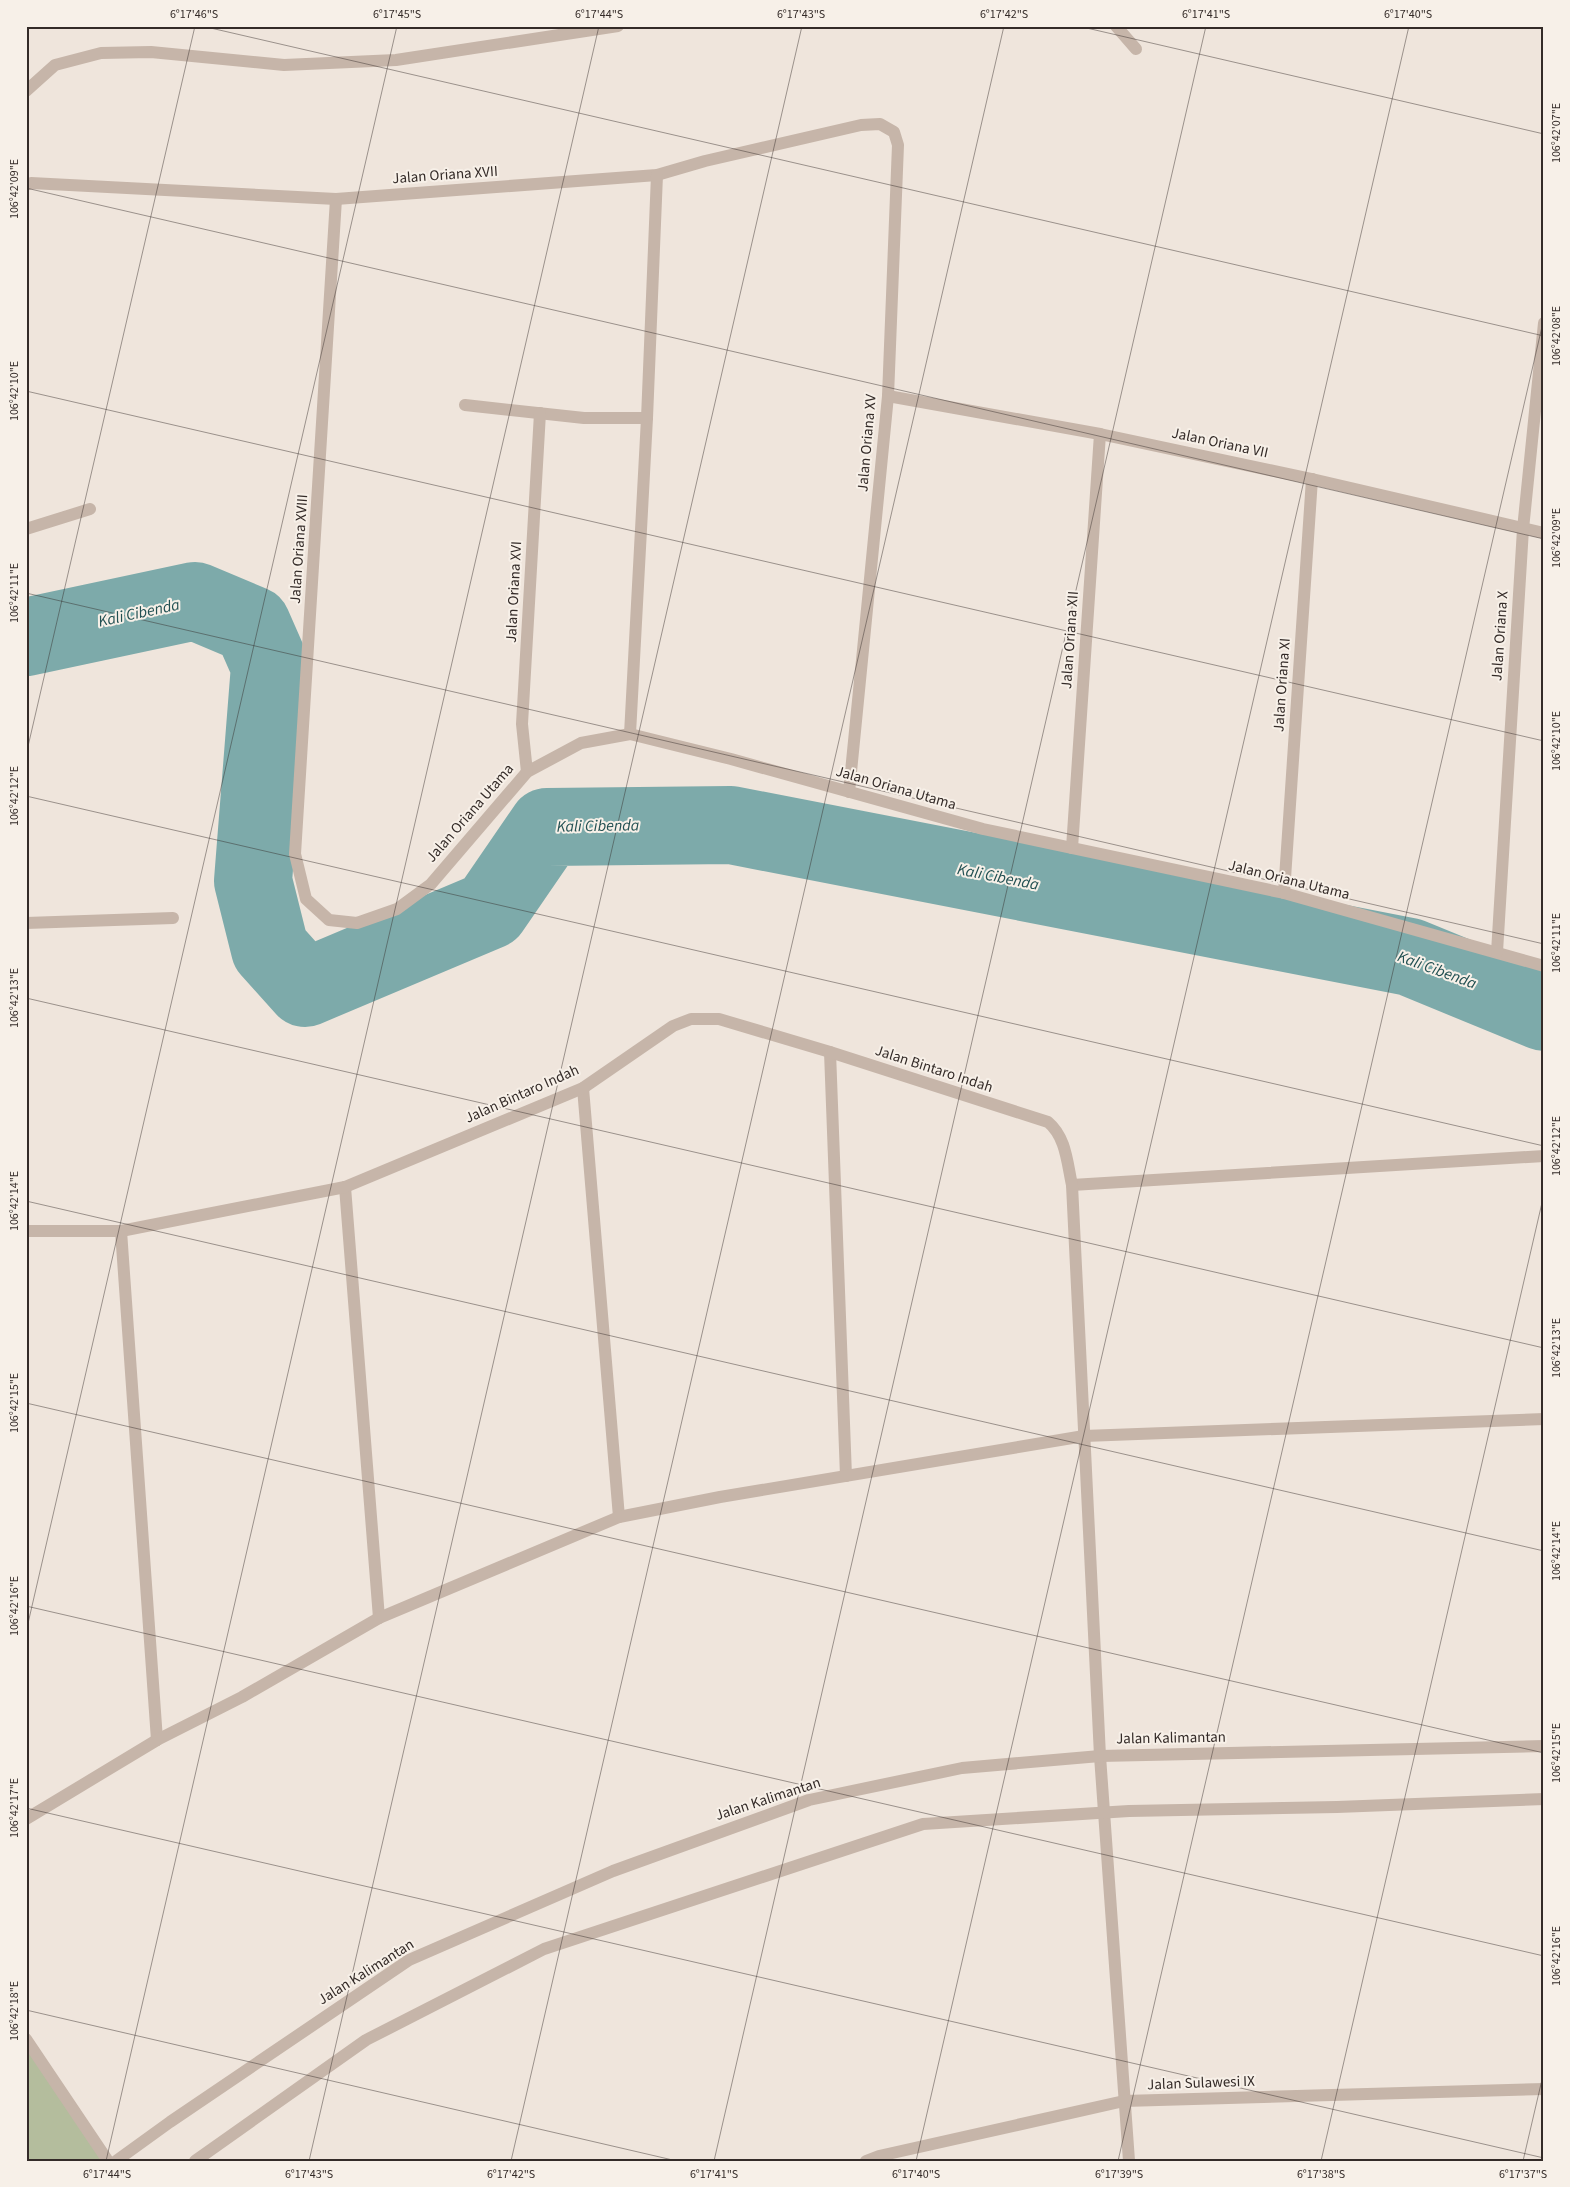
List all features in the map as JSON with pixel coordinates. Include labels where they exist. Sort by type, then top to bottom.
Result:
[{"type":"street","points":[[26,91],[55,65],[101,53],[152,52],[284,65],[387,60],[618,26]]},
{"type":"street","points":[[1116,26],[1136,50]]},
{"type":"street","name":"Jalan Oriana XV","points":[[849,792],[888,396],[898,145],[894,132],[880,124],[861,125]]},
{"type":"street","name":"Jalan Oriana XVII","points":[[26,185],[336,199],[657,175],[705,160],[861,125]]},
{"type":"street","points":[[630,734],[647,418],[657,175]]},
{"type":"street","name":"Jalan Oriana XVIII","points":[[306,900],[295,854],[336,199]]},
{"type":"street","name":"Jalan Oriana X","points":[[1497,952],[1523,529],[1544,323]]},
{"type":"street","name":"Jalan Oriana VII","points":[[888,396],[1100,434],[1312,478],[1544,533]]},
{"type":"street","points":[[465,405],[584,418],[647,418]]},
{"type":"street","name":"Jalan Oriana XVI","points":[[527,772],[522,724],[540,413]]},
{"type":"street","name":"Jalan Oriana XII","points":[[1072,848],[1100,434]]},
{"type":"street","name":"Jalan Oriana XI","points":[[1284,893],[1312,478]]},
{"type":"street","points":[[26,529],[90,509]]},
{"type":"street","name":"Jalan Oriana Utama","points":[[306,900],[328,920],[357,923],[396,909],[431,884],[527,772],[581,743],[630,734],[983,829],[1284,893],[1544,966]]},
{"type":"street","points":[[26,923],[173,918]]},
{"type":"street","name":"Jalan Bintaro Indah","points":[[26,1231],[121,1231],[345,1187],[583,1088],[673,1026],[691,1019],[719,1019],[830,1052],[1048,1122],[1056,1129],[1062,1139],[1072,1185]]},
{"type":"street","points":[[830,1052],[846,1476]]},
{"type":"street","points":[[583,1088],[619,1517]]},
{"type":"street","points":[[1129,2161],[1100,1756],[1072,1185],[1544,1156]]},
{"type":"street","points":[[345,1187],[379,1618]]},
{"type":"street","points":[[121,1231],[157,1740]]},
{"type":"street","points":[[26,1819],[157,1740],[242,1696],[379,1618],[619,1517],[1084,1436],[1544,1419]]},
{"type":"street","name":"Jalan Kalimantan","points":[[116,2161],[170,2122],[409,1960],[613,1871],[809,1800],[962,1768],[1100,1756],[1544,1746]]},
{"type":"street","points":[[195,2161],[366,2040],[544,1949],[923,1824],[1104,1813],[1544,1799]]},
{"type":"street","points":[[26,2039],[108,2161]]},
{"type":"street","name":"Jalan Sulawesi IX","points":[[866,2161],[879,2156],[1124,2102],[1544,2089]]},
{"type":"green space","points":[[26,2044],[108,2161],[26,2161]]},
{"type":"waterway","name":"Kali Cibenda","points":[[26,637],[195,601],[252,625],[270,666],[253,881],[270,949],[305,988],[490,910],[547,827],[731,825],[1410,957],[1544,1012]]}]
